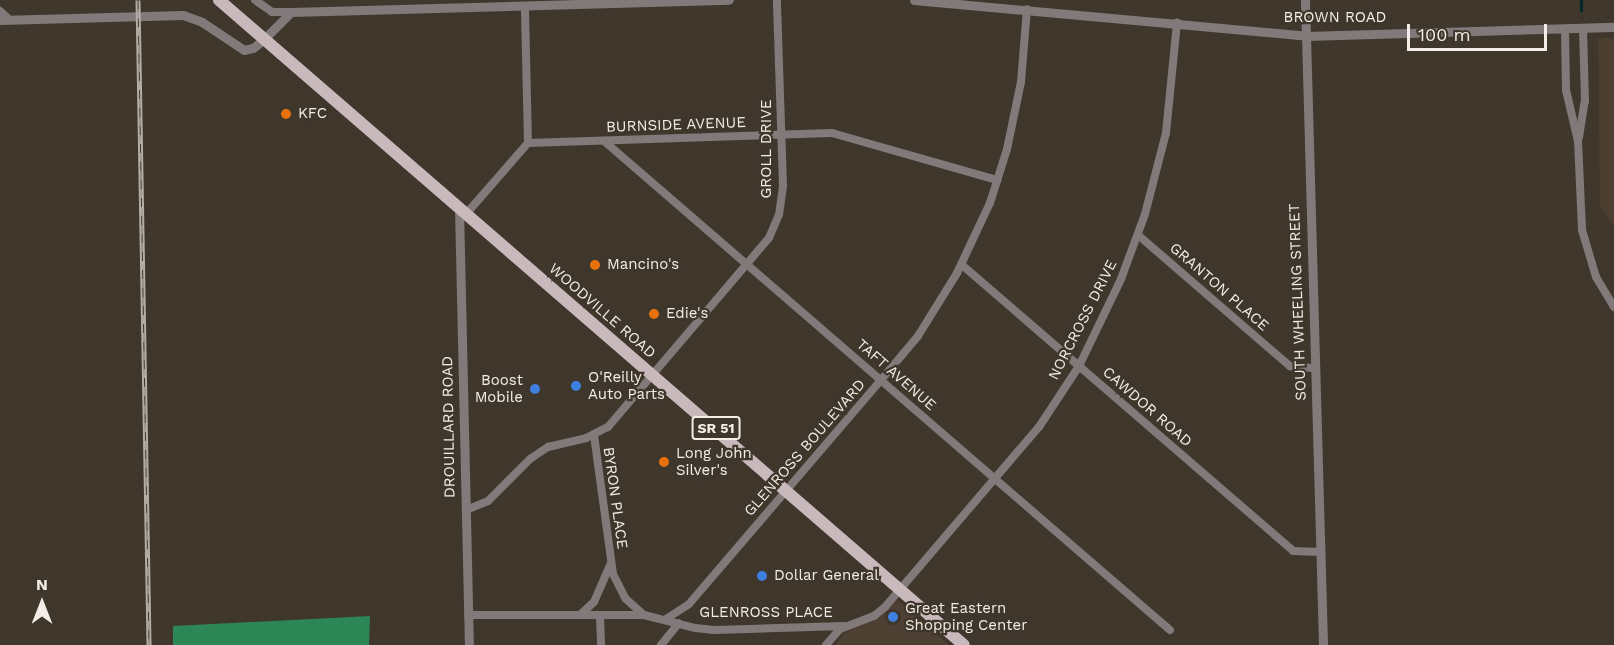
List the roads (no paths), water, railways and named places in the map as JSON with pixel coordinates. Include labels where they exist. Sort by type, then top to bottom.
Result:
[{"type":"main road","name":"WOODVILLE ROAD","points":[[219,0],[901,588],[964,645]]},
{"type":"street","points":[[255,0],[272,12],[368,4],[729,0]]},
{"type":"street","name":"GROLL DRIVE","points":[[466,510],[488,501],[530,459],[548,447],[594,435],[608,426],[766,242],[779,215],[783,185],[777,0]]},
{"type":"street","name":"BROWN ROAD","points":[[914,0],[1306,36],[1614,27]]},
{"type":"street","name":"SOUTH WHEELING STREET","points":[[1305,0],[1323,645]]},
{"type":"street","points":[[463,211],[528,143],[526,4]]},
{"type":"street","name":"GLENROSS BOULEVARD","points":[[666,619],[689,604],[881,380],[926,324],[962,265],[998,180],[1018,97],[1027,9]]},
{"type":"street","points":[[0,11],[10,20]]},
{"type":"street","points":[[0,20],[192,16],[244,50],[253,48],[291,12]]},
{"type":"street","name":"NORCROSS DRIVE","points":[[826,645],[846,626],[874,616],[901,588],[1039,426],[1079,366],[1113,297],[1138,235],[1166,133],[1177,23]]},
{"type":"street","points":[[1578,141],[1585,100],[1583,28]]},
{"type":"street","points":[[1565,29],[1566,90],[1578,141],[1584,240],[1596,276],[1614,307]]},
{"type":"street","name":"BURNSIDE AVENUE","points":[[528,143],[838,134],[998,180]]},
{"type":"street","name":"TAFT AVENUE","points":[[604,141],[1170,630]]},
{"type":"street","name":"DROUILLARD ROAD","points":[[463,211],[469,645]]},
{"type":"street","name":"GRANTON PLACE","points":[[1138,235],[1290,366],[1315,368]]},
{"type":"street","name":"CAWDOR ROAD","points":[[962,265],[1293,550],[1321,552]]},
{"type":"street","name":"BYRON PLACE","points":[[594,435],[610,564],[619,590],[644,615]]},
{"type":"street","name":"BYRON PLACE","points":[[580,615],[594,602],[610,564]]},
{"type":"street","points":[[468,615],[644,615],[679,623]]},
{"type":"street","points":[[600,615],[601,645]]},
{"type":"street","name":"GLENROSS PLACE","points":[[661,645],[679,623],[714,630],[846,626]]},
{"type":"waterway","points":[[1581,0],[1581,10]]},
{"type":"railway","points":[[138,0],[149,645]]},
{"type":"place","name":"KFC","points":[[286,114]]},
{"type":"place","name":"Mancino's","points":[[595,265]]},
{"type":"place","name":"Edie's","points":[[654,314]]},
{"type":"place","name":"O'Reilly Auto Parts","points":[[576,386]]},
{"type":"place","name":"Boost Mobile","points":[[535,389]]},
{"type":"place","name":"Long John Silver's","points":[[664,462]]},
{"type":"place","name":"Dollar General","points":[[762,576]]},
{"type":"place","name":"Great Eastern Shopping Center","points":[[893,617]]}]
